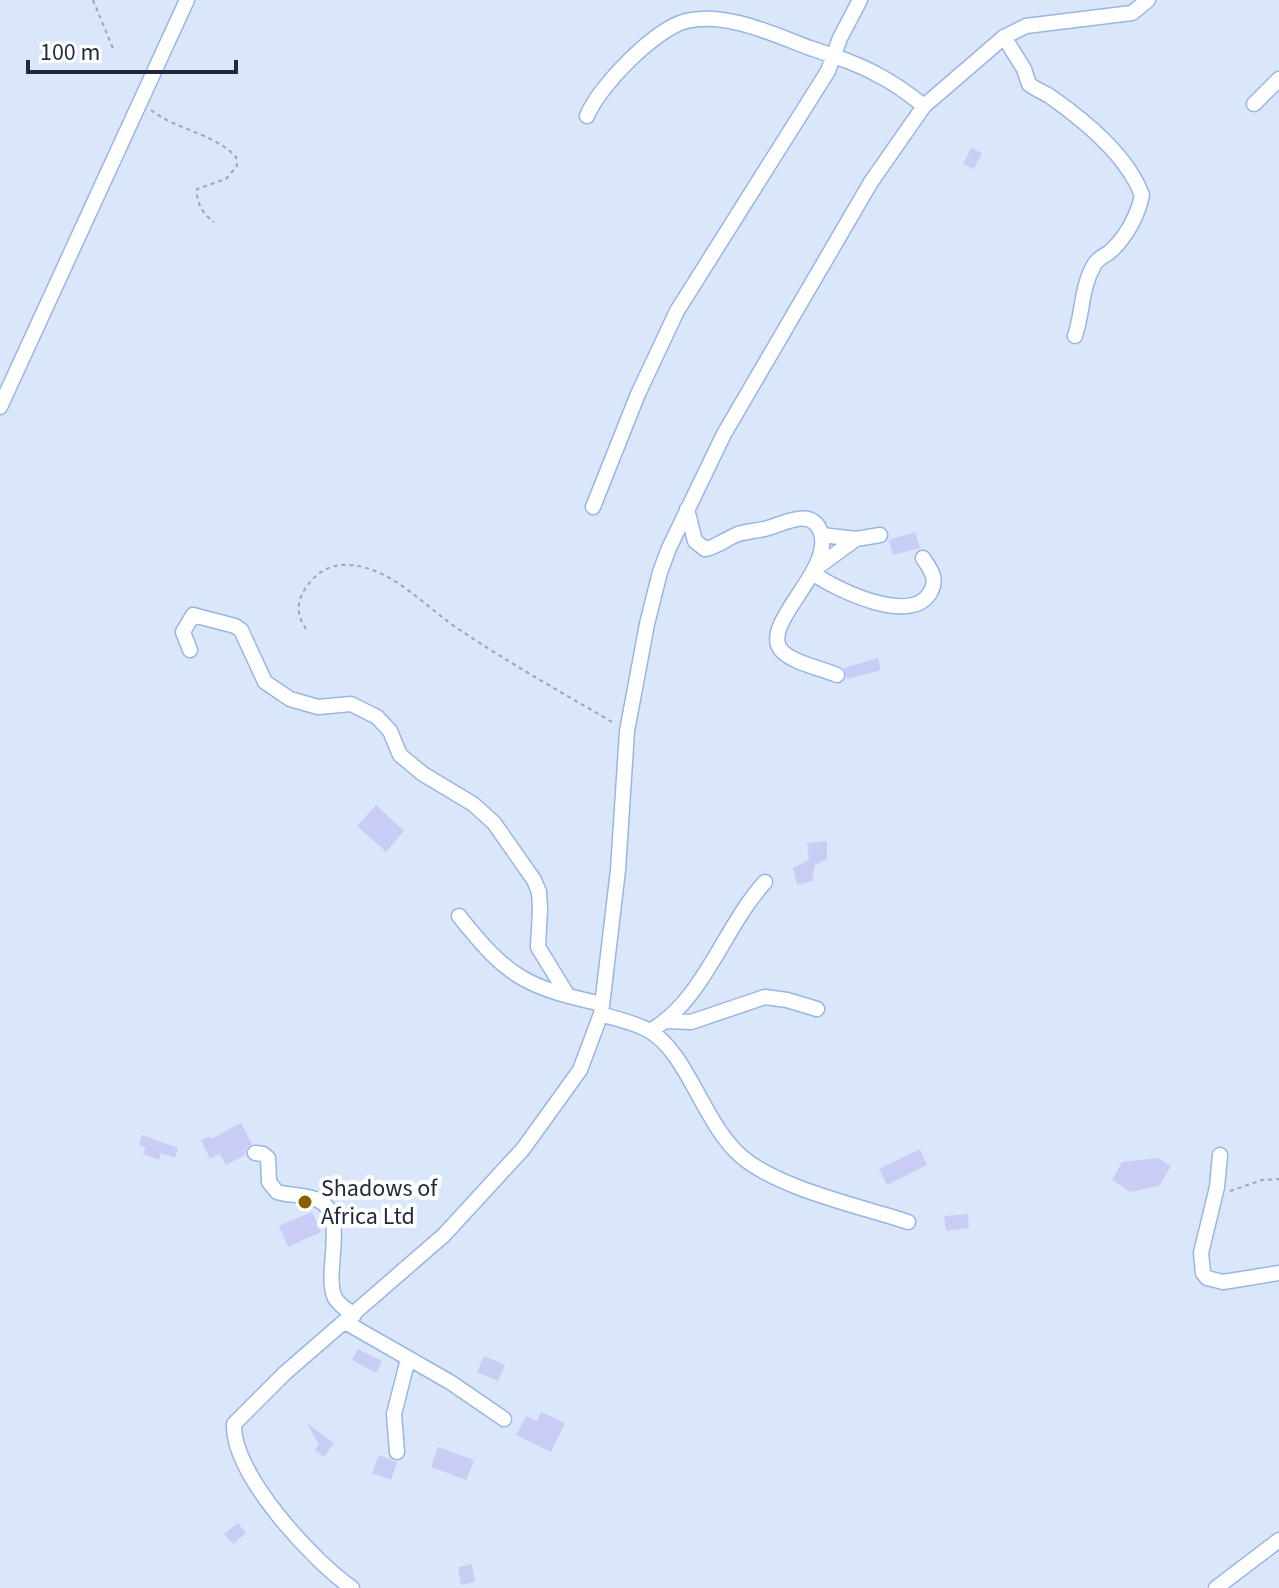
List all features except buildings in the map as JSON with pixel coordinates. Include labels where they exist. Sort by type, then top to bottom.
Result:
[{"type":"street","points":[[0,407],[187,0]]},
{"type":"street","points":[[593,507],[638,394],[677,311],[786,140],[835,54],[860,0]]},
{"type":"street","points":[[352,1588],[327,1571],[281,1520],[239,1451],[234,1424],[238,1417],[444,1235],[523,1149],[580,1070],[601,1009],[618,870],[627,731],[647,624],[660,572],[724,434],[871,182],[924,106],[1004,37],[1026,26],[1132,13],[1148,0]]},
{"type":"street","points":[[587,116],[597,96],[629,61],[670,28],[687,21],[706,19],[761,29],[835,54],[880,76],[924,106]]},
{"type":"street","points":[[1004,37],[1024,69],[1029,84],[1048,95],[1091,130],[1117,156],[1142,195],[1131,226],[1114,249],[1101,256],[1093,266],[1081,296],[1081,317],[1075,336]]},
{"type":"street","points":[[1254,104],[1279,79]]},
{"type":"street","points":[[687,509],[695,541],[702,548],[711,548],[742,533],[796,518],[810,520],[822,535],[856,539],[880,535]]},
{"type":"street","points":[[816,570],[822,535]]},
{"type":"street","points":[[837,675],[788,655],[778,645],[777,635],[816,570],[856,539]]},
{"type":"street","points":[[816,570],[866,600],[910,606],[926,599],[935,581],[923,558]]},
{"type":"street","points":[[190,650],[183,632],[193,615],[235,626],[245,636],[265,682],[272,689],[312,707],[351,704],[368,712],[386,725],[400,755],[415,764],[423,774],[473,804],[494,823],[534,880],[539,892],[540,913],[536,942],[568,996]]},
{"type":"street","points":[[650,1031],[666,1021],[699,982],[741,912],[765,882]]},
{"type":"street","points":[[459,916],[481,945],[521,979],[650,1031],[665,1044],[679,1064],[717,1129],[751,1164],[808,1189],[908,1222]]},
{"type":"street","points":[[666,1021],[691,1022],[765,997],[817,1009]]},
{"type":"street","points":[[255,1153],[268,1158],[269,1182],[277,1192],[309,1197],[329,1208],[333,1226],[331,1283],[334,1296],[349,1318],[408,1359],[475,1397],[504,1419]]},
{"type":"street","points":[[1220,1155],[1200,1263],[1207,1278],[1223,1282],[1279,1273]]},
{"type":"street","points":[[397,1452],[394,1414],[408,1359]]},
{"type":"street","points":[[1216,1588],[1279,1540]]},
{"type":"path","points":[[93,0],[114,51]]},
{"type":"path","points":[[141,100],[158,115],[222,145],[236,157],[237,166],[226,179],[197,189],[200,206],[214,222]]},
{"type":"path","points":[[306,629],[301,622],[298,606],[301,595],[314,576],[340,565],[364,567],[390,579],[460,630],[627,731]]},
{"type":"path","points":[[1214,1197],[1251,1183],[1279,1179]]},
{"type":"place","name":"Shadows of Africa Ltd","points":[[305,1202]]}]
